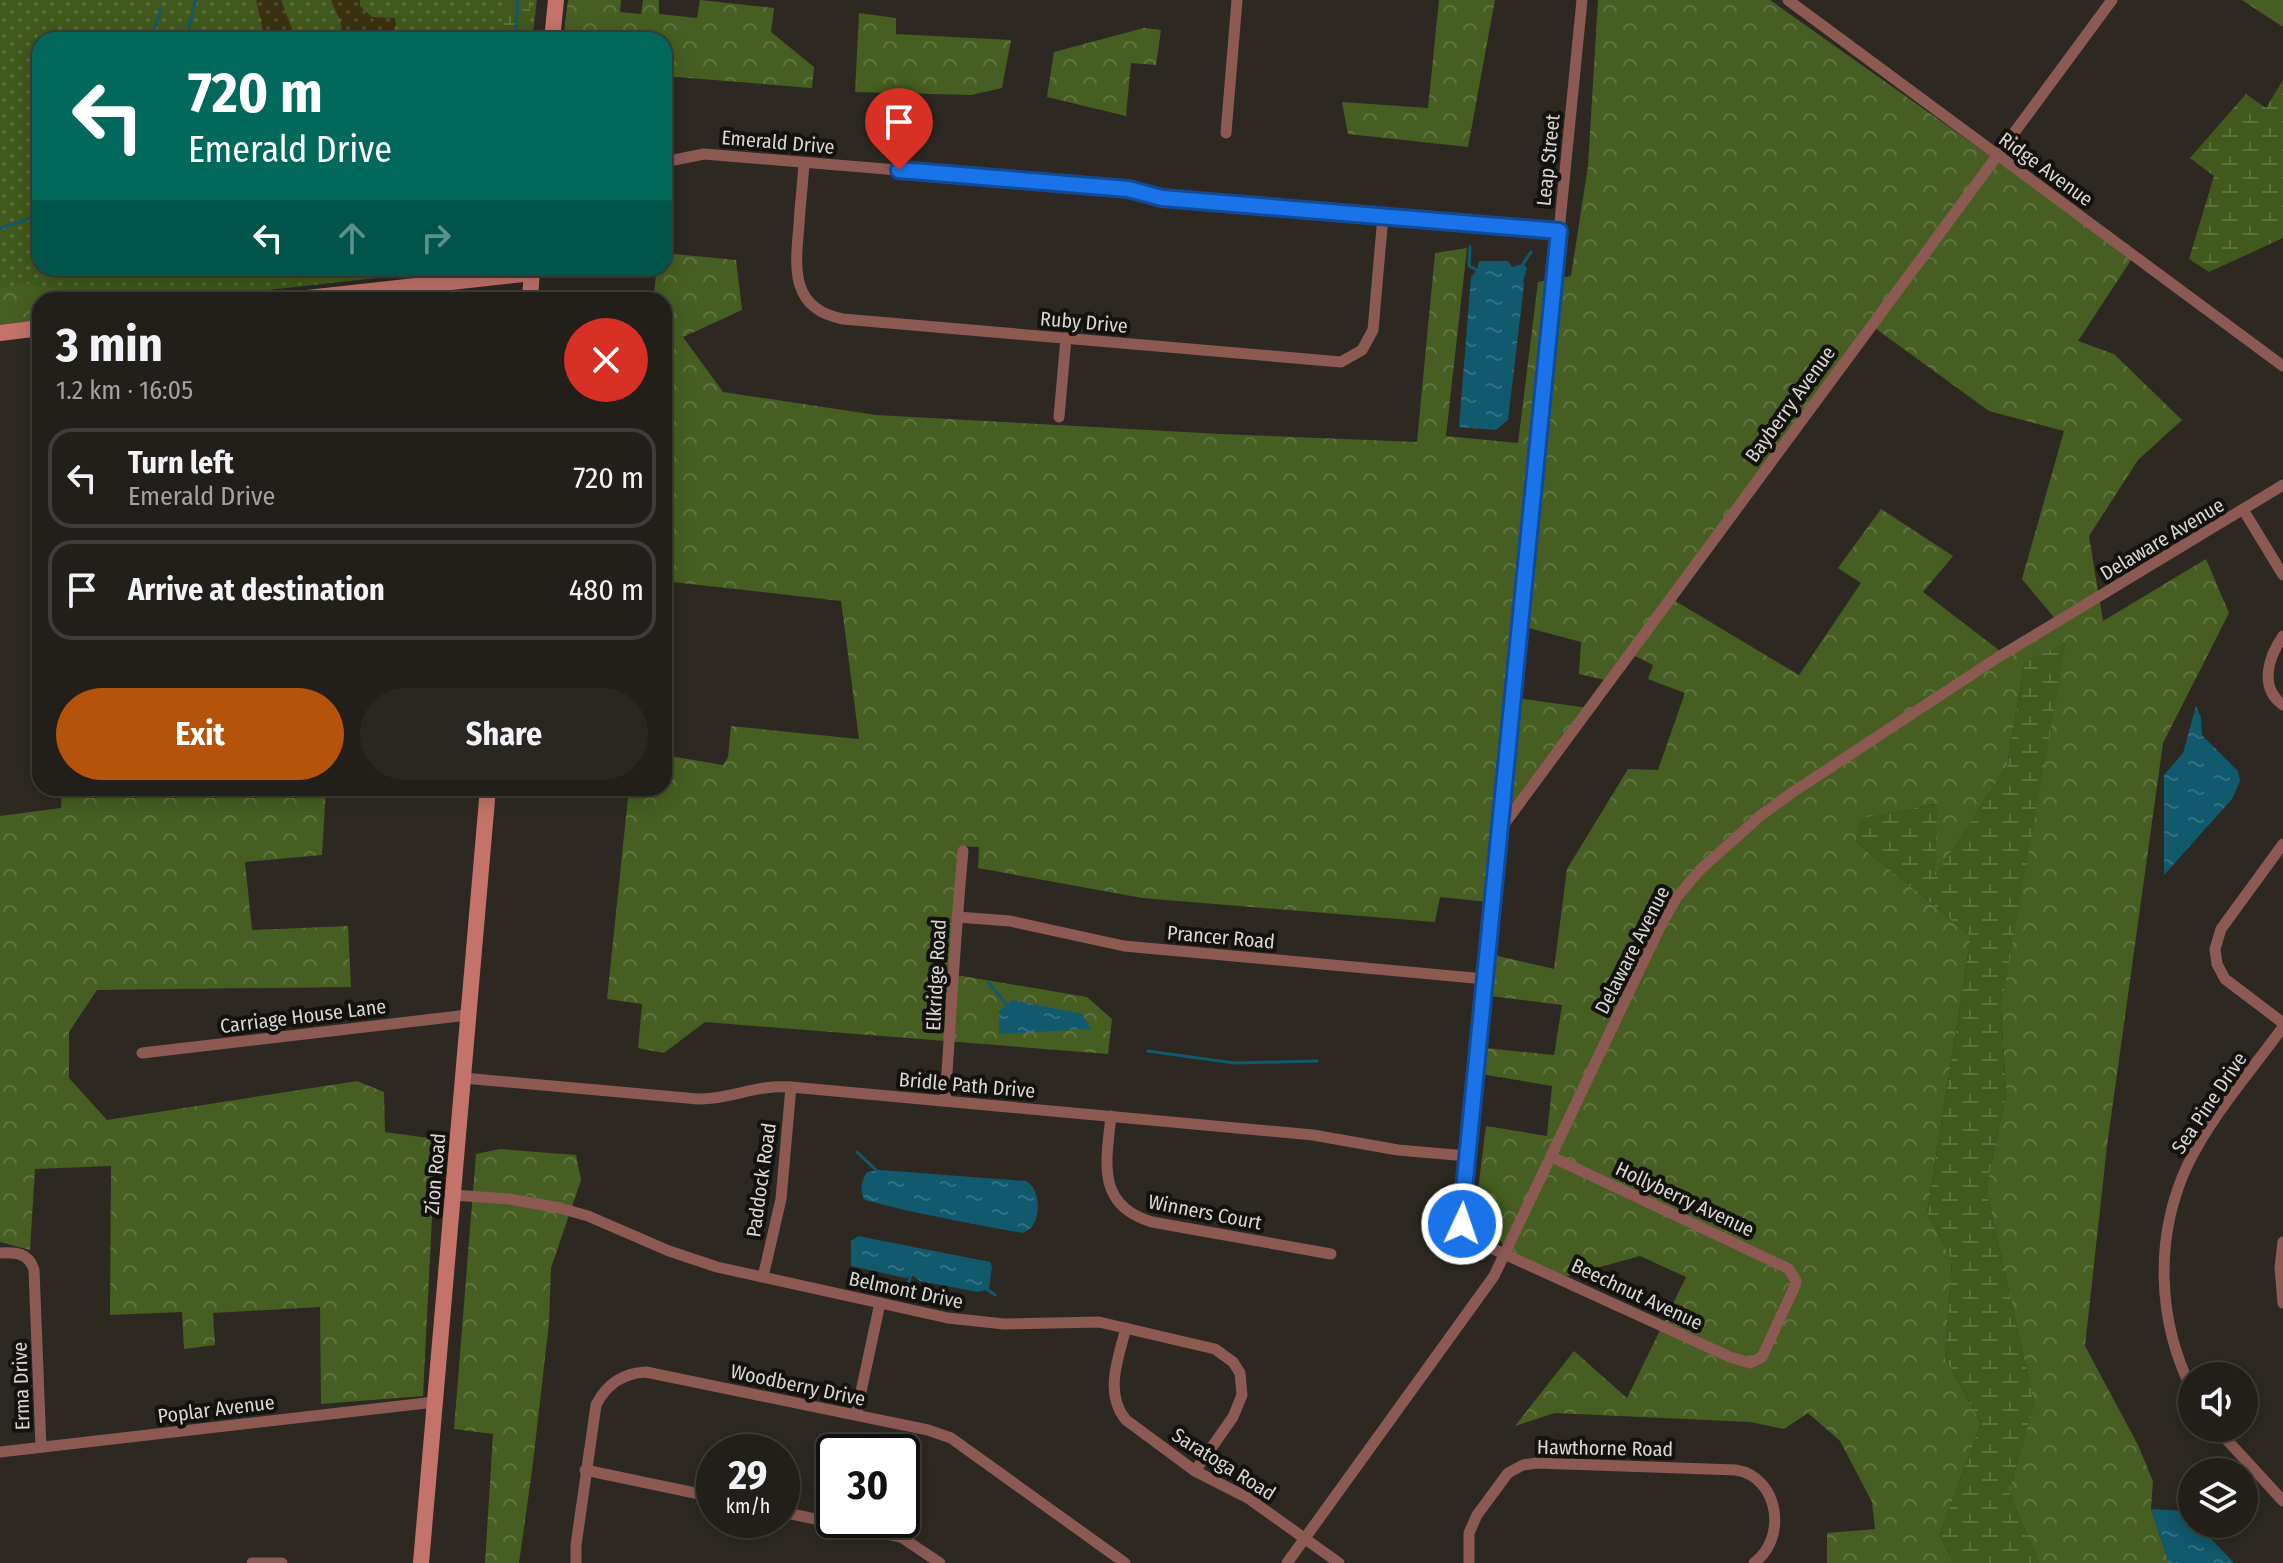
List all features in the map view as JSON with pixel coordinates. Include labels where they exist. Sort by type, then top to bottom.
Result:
[{"type":"street","points":[[553,32],[556,0]]},
{"type":"street","points":[[1226,133],[1237,0]]},
{"type":"street","name":"Leap Street","points":[[1506,1254],[1473,1239],[1462,1224],[1582,0]]},
{"type":"street","name":"Ridge Avenue","points":[[1788,0],[2283,366]]},
{"type":"street","name":"Bayberry Avenue","points":[[1499,831],[2112,0]]},
{"type":"street","name":"Emerald Drive","points":[[672,160],[699,154],[1128,189],[1162,198],[1559,231]]},
{"type":"street","name":"Ruby Drive","points":[[804,163],[796,275],[804,296],[821,312],[843,319],[1330,363],[1346,361],[1368,344],[1373,330],[1383,216]]},
{"type":"street","points":[[356,292],[490,276]]},
{"type":"street","points":[[0,333],[32,329]]},
{"type":"street","points":[[1059,417],[1066,338]]},
{"type":"street","name":"Delaware Avenue","points":[[1287,1563],[1489,1284],[1667,913],[1700,870],[1760,816],[1870,740],[2035,635],[2283,485]]},
{"type":"street","points":[[2244,511],[2277,570],[2283,575]]},
{"type":"street","points":[[2283,636],[2269,658],[2267,672],[2277,701],[2283,705]]},
{"type":"street","name":"Zion Road","points":[[421,1563],[487,796]]},
{"type":"street","points":[[2283,844],[2221,929],[2215,949],[2217,964],[2225,979],[2283,1025]]},
{"type":"street","name":"Elkridge Road","points":[[945,1101],[963,851]]},
{"type":"street","name":"Prancer Road","points":[[957,917],[1010,921],[1124,946],[1485,979]]},
{"type":"street","name":"Carriage House Lane","points":[[142,1053],[468,1015]]},
{"type":"street","name":"Sea Pine Drive","points":[[2179,1362],[2165,1301],[2163,1275],[2169,1220],[2177,1191],[2204,1136],[2283,1025]]},
{"type":"street","name":"Bridle Path Drive","points":[[463,1078],[698,1099],[766,1086],[791,1087],[1313,1135],[1398,1150],[1467,1156]]},
{"type":"street","name":"Paddock Road","points":[[763,1277],[781,1199],[791,1087]]},
{"type":"street","name":"Winners Court","points":[[1111,1116],[1107,1180],[1114,1197],[1132,1215],[1152,1222],[1331,1254]]},
{"type":"street","name":"Hollyberry Avenue","points":[[1552,1157],[1789,1269],[1796,1281],[1771,1342],[1755,1362]]},
{"type":"street","name":"Belmont Drive","points":[[453,1195],[533,1203],[575,1212],[693,1259],[880,1303],[982,1323],[1088,1321],[1215,1349],[1233,1362],[1243,1385],[1239,1407],[1195,1471]]},
{"type":"street","points":[[2283,1242],[2280,1268],[2283,1303]]},
{"type":"street","name":"Erma Drive","points":[[0,1253],[22,1254],[31,1261],[34,1270],[41,1447]]},
{"type":"street","name":"Beechnut Avenue","points":[[1506,1254],[1730,1357],[1755,1362]]},
{"type":"street","points":[[856,1415],[880,1303]]},
{"type":"street","name":"Saratoga Road","points":[[1126,1328],[1115,1375],[1115,1402],[1131,1424],[1195,1471],[1248,1498],[1339,1563]]},
{"type":"street","name":"Woodberry Drive","points":[[576,1563],[593,1416],[598,1400],[613,1383],[633,1373],[655,1374],[856,1415],[951,1438],[1125,1563]]},
{"type":"street","name":"Poplar Avenue","points":[[0,1452],[435,1402]]},
{"type":"street","points":[[2229,1442],[2283,1501]]},
{"type":"street","name":"Hawthorne Road","points":[[1469,1563],[1469,1533],[1477,1515],[1505,1476],[1531,1463],[1743,1471],[1755,1476],[1770,1493],[1774,1520],[1768,1550],[1754,1563]]},
{"type":"street","points":[[585,1470],[696,1493]]},
{"type":"street","points":[[800,1516],[901,1537],[940,1563]]},
{"type":"street","points":[[252,1563],[282,1563]]},
{"type":"green space","points":[[0,0],[537,0],[533,32],[32,32],[32,276],[395,276],[249,292],[32,292],[32,303],[0,317]]},
{"type":"green space","points":[[504,0],[531,0],[528,32],[503,32]]},
{"type":"green space","points":[[568,0],[621,0],[620,12],[641,14],[643,0],[659,0],[659,14],[697,18],[700,0],[774,8],[771,32],[814,67],[812,88],[672,77],[672,32],[564,32]]},
{"type":"green space","points":[[1439,0],[1495,0],[1468,147],[1348,134],[1342,102],[1428,108]]},
{"type":"green space","points":[[1598,0],[1770,0],[2133,257],[2078,341],[2114,354],[2182,420],[2138,460],[2089,536],[2103,621],[2206,559],[2229,613],[2163,743],[2107,1146],[2085,1346],[2138,1445],[2153,1481],[2151,1509],[2169,1563],[2039,1563],[2009,1492],[2034,1403],[1986,1189],[2006,1095],[2001,1008],[2025,661],[2007,766],[1934,878],[1936,804],[1861,819],[1856,842],[1971,936],[1927,1213],[1952,1260],[1945,1358],[1981,1423],[1940,1535],[1953,1563],[1827,1563],[1827,1533],[1875,1529],[1872,1502],[1840,1441],[1808,1413],[1784,1429],[1750,1422],[1555,1413],[1515,1426],[1574,1351],[1627,1398],[1686,1277],[1640,1256],[1560,1278],[1506,1252],[1501,1241],[1474,1222],[1486,1126],[1547,1136],[1552,1086],[1475,1073],[1476,1047],[1554,1055],[1562,1005],[1481,995],[1485,953],[1554,969],[1567,869],[1628,769],[1658,770],[1685,693],[1648,679],[1653,665],[1625,651],[1609,681],[1579,674],[1581,642],[1517,625],[1510,697],[1588,708],[1496,835],[1489,902],[1440,897],[1435,922],[1142,898],[978,868],[979,847],[960,846],[950,974],[1087,997],[1112,1019],[1108,1054],[705,1022],[664,1053],[638,1048],[642,1004],[607,999],[628,796],[672,796],[672,756],[723,765],[728,757],[731,726],[859,739],[841,601],[672,582],[672,292],[654,292],[656,276],[672,276],[672,254],[736,260],[742,310],[683,337],[723,392],[876,415],[1417,442],[1435,253],[1467,248],[1446,436],[1518,443],[1538,282],[1571,276],[1588,166]],"holes":[[[1868,323],[1989,411],[2064,431],[2022,579],[2057,621],[2004,654],[1923,592],[1953,556],[1881,509],[1838,568],[1861,583],[1799,675],[1667,596]]]},
{"type":"green space","points":[[2242,0],[2283,0],[2283,27]]},
{"type":"green space","points":[[859,13],[896,18],[896,34],[1011,40],[1002,88],[971,95],[855,92]]},
{"type":"green space","points":[[1144,28],[1161,30],[1156,65],[1131,63],[1126,116],[1047,97],[1054,52]]},
{"type":"green space","points":[[2283,80],[2283,238],[2209,272],[2189,259],[2214,176],[2190,158],[2246,94],[2266,108]]},
{"type":"green space","points":[[28,284],[78,292],[32,292],[32,328],[0,332],[0,288]]},
{"type":"green space","points":[[2066,643],[2001,1008],[2006,1095],[1986,1189],[2034,1403],[2009,1492],[2039,1563],[1953,1563],[1940,1535],[1981,1423],[1945,1358],[1952,1260],[1927,1213],[1971,936],[1856,842],[1861,818],[1937,804],[1935,876],[2007,766],[2025,661]]},
{"type":"green space","points":[[62,796],[326,796],[322,855],[245,862],[252,930],[348,926],[351,987],[97,990],[69,1032],[69,1078],[107,1120],[357,1081],[384,1092],[385,1132],[436,1139],[423,1396],[321,1404],[320,1307],[213,1313],[215,1345],[184,1349],[182,1312],[110,1315],[111,1166],[35,1169],[30,1250],[0,1242],[0,816],[61,808]]},
{"type":"green space","points":[[500,1149],[576,1155],[581,1180],[551,1268],[549,1323],[519,1563],[485,1563],[493,1434],[454,1429],[476,1154]]},
{"type":"sand","points":[[256,0],[281,0],[293,32],[263,32]]},
{"type":"sand","points":[[331,0],[360,0],[360,6],[372,17],[395,18],[396,26],[394,32],[342,32]]},
{"type":"water","points":[[1479,261],[1508,261],[1512,267],[1523,264],[1527,268],[1508,420],[1496,430],[1459,427],[1471,277]]},
{"type":"water","points":[[2196,706],[2201,718],[2202,735],[2238,771],[2240,781],[2232,799],[2164,875],[2164,775],[2183,753]]},
{"type":"water","points":[[1013,1000],[1082,1014],[1091,1029],[999,1034],[999,1011]]},
{"type":"water","points":[[880,1170],[1026,1181],[1035,1192],[1037,1217],[1029,1230],[1022,1233],[865,1200],[861,1190],[865,1175]]},
{"type":"water","points":[[858,1236],[990,1262],[989,1289],[978,1292],[920,1281],[914,1276],[905,1278],[851,1266],[851,1241]]},
{"type":"water","points":[[2151,1509],[2178,1511],[2178,1538],[2210,1538],[2234,1563],[2169,1563]]},
{"type":"waterway","points":[[187,32],[196,0]]},
{"type":"waterway","points":[[516,32],[518,0]]},
{"type":"waterway","points":[[154,32],[161,8]]},
{"type":"waterway","points":[[0,228],[32,217]]},
{"type":"waterway","points":[[1470,247],[1469,266],[1477,270]]},
{"type":"waterway","points":[[1523,264],[1531,252]]},
{"type":"waterway","points":[[988,982],[1006,1004]]},
{"type":"waterway","points":[[1148,1051],[1234,1063],[1317,1061]]},
{"type":"waterway","points":[[857,1152],[877,1171]]},
{"type":"waterway","points":[[906,1293],[911,1274]]},
{"type":"waterway","points":[[985,1288],[995,1295]]},
{"type":"route","points":[[899,170],[1128,189],[1162,198],[1559,231],[1462,1224]]}]
